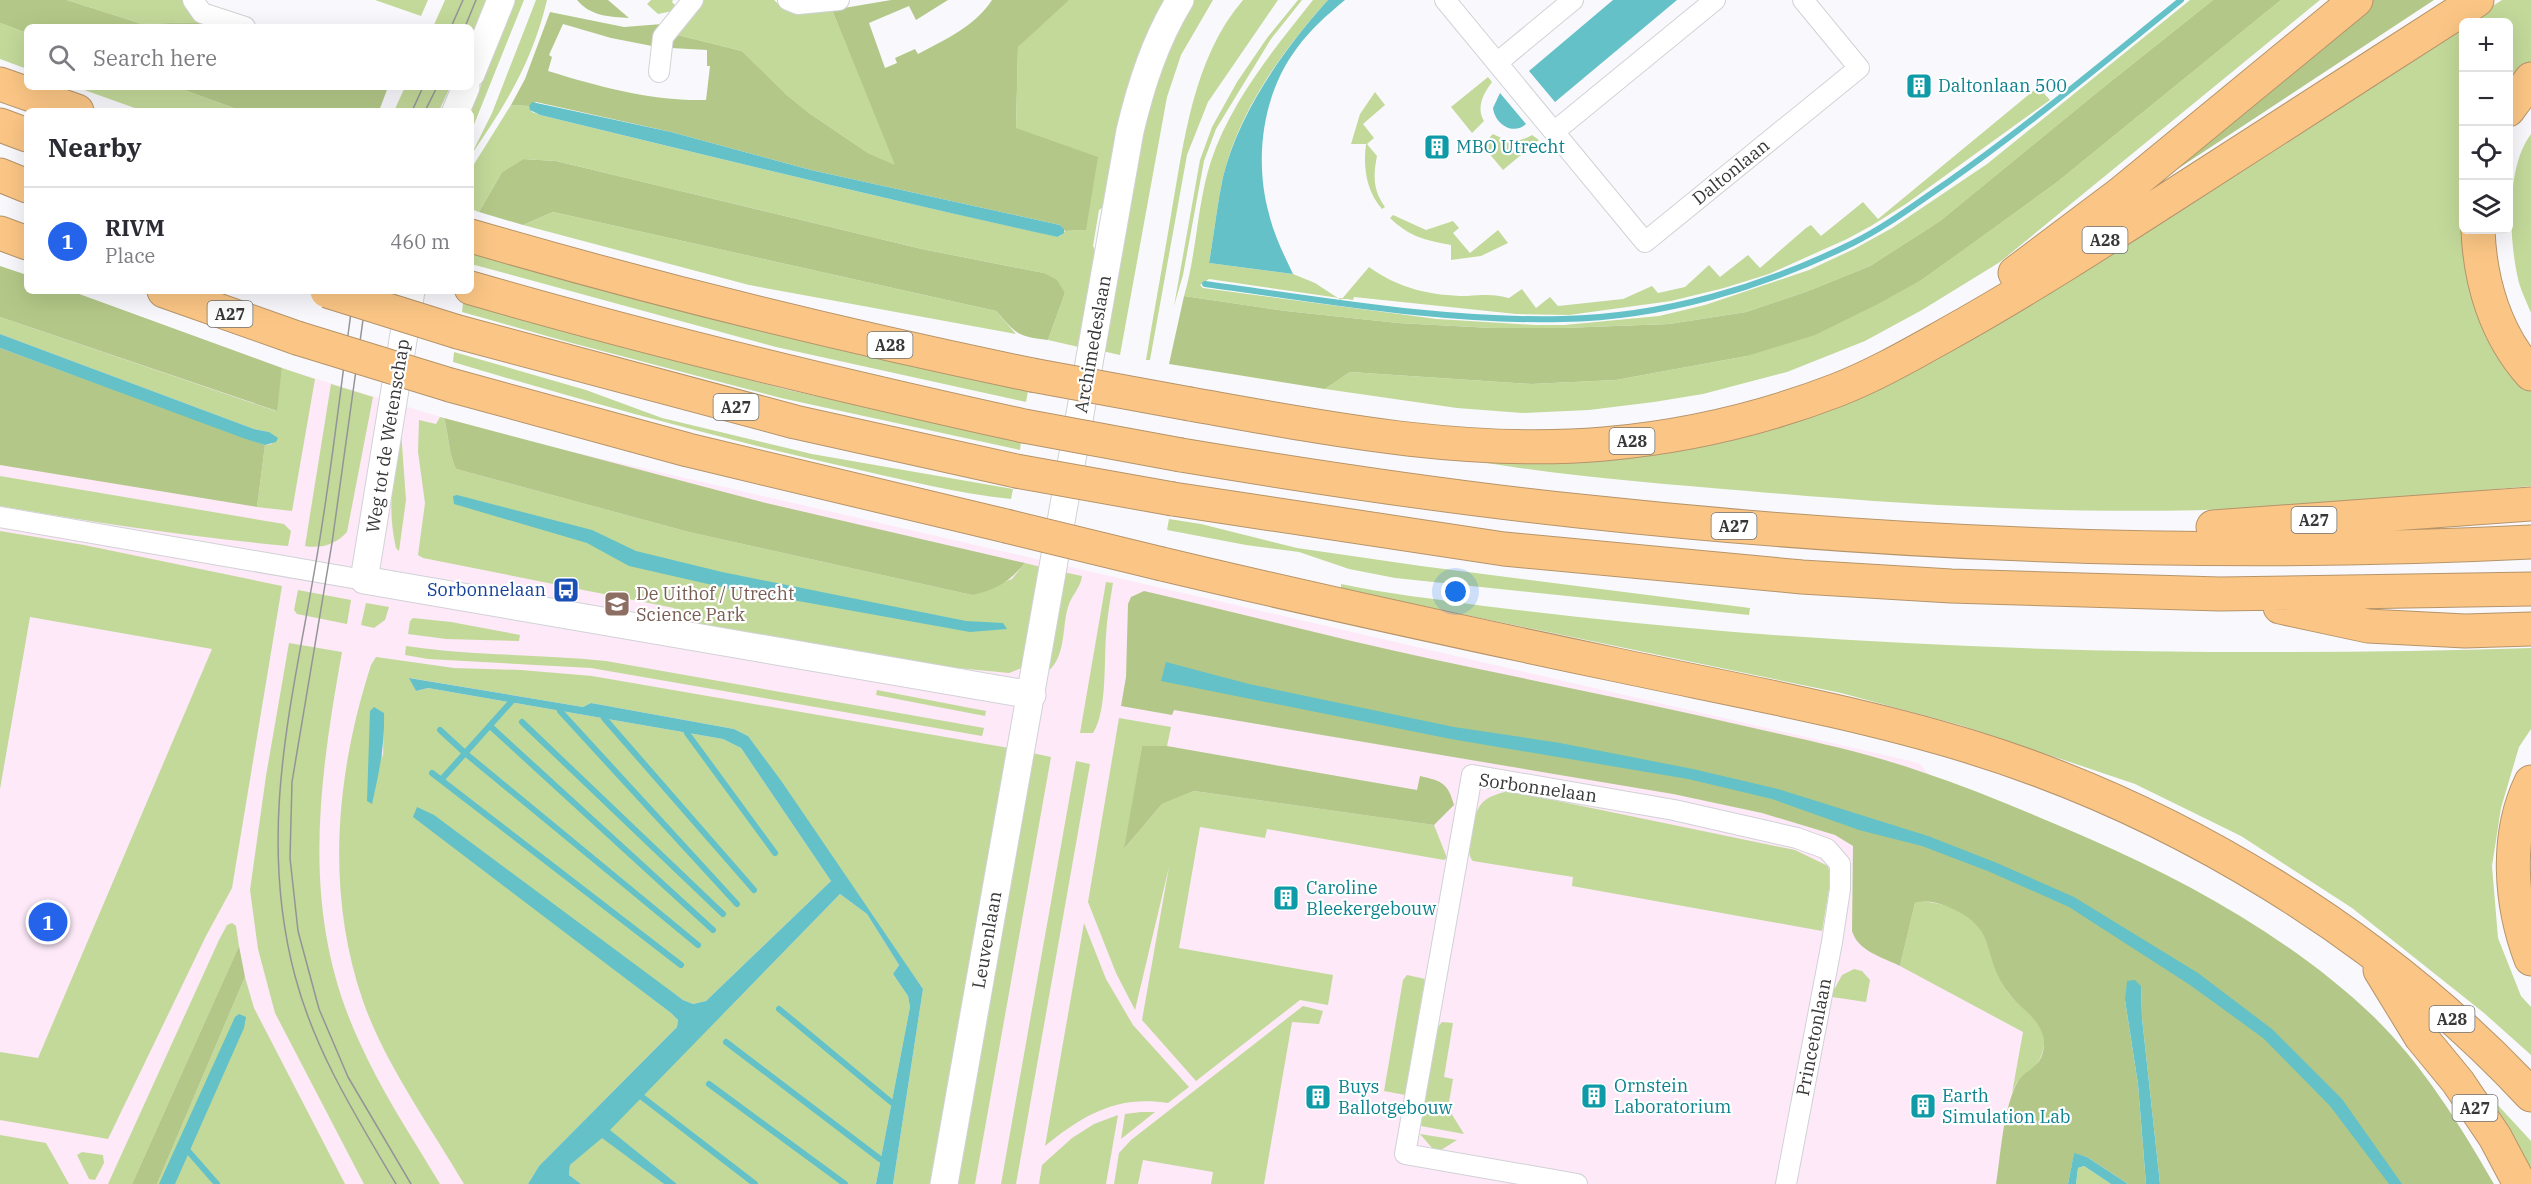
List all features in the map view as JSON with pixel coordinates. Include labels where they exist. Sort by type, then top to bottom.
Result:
[{"type":"highway","name":"A28","points":[[1894,364],[2120,195],[2356,0]]},
{"type":"highway","name":"A28","points":[[474,236],[750,312],[905,349],[1032,375],[1296,423],[1410,438],[1488,445],[1563,447],[1674,435],[1742,421],[1839,389],[1894,364],[2000,305],[2103,241],[2477,0]]},
{"type":"highway","points":[[2513,103],[2531,79]]},
{"type":"highway","points":[[0,84],[68,108]]},
{"type":"highway","points":[[0,125],[24,134]]},
{"type":"highway","points":[[0,176],[24,185]]},
{"type":"highway","points":[[0,233],[24,242]]},
{"type":"highway","points":[[2478,234],[2479,262],[2489,299],[2503,334],[2531,374]]},
{"type":"highway","name":"A27","points":[[474,289],[706,353],[1024,426],[1181,455],[1371,486],[1578,511],[1774,530],[1961,542],[2098,547],[2358,547],[2531,542]]},
{"type":"highway","name":"A27","points":[[172,294],[297,338],[450,385],[688,450],[1411,622],[1807,704],[1902,727],[2041,771],[2142,814],[2211,849],[2275,887],[2367,950],[2421,1037],[2458,1082],[2495,1137],[2520,1184]]},
{"type":"highway","name":"A27","points":[[337,294],[458,332],[795,422],[1016,471],[1173,499],[1470,544],[1662,565],[1802,577],[1939,585],[2220,594],[2531,589]]},
{"type":"highway","name":"A27","points":[[2098,547],[2180,529],[2531,504]]},
{"type":"highway","name":"A27","points":[[2220,594],[2368,626],[2465,631],[2531,628]]},
{"type":"highway","points":[[2531,782],[2519,819],[2513,880],[2516,912],[2531,959]]},
{"type":"highway","name":"A28","points":[[2367,950],[2461,1026],[2531,1095]]},
{"type":"main road","points":[[474,67],[501,0]]},
{"type":"main road","name":"Archimedeslaan","points":[[1032,695],[1130,130],[1144,77],[1180,0]]},
{"type":"main road","points":[[457,108],[465,90]]},
{"type":"main road","name":"Weg tot de Wetenschap","points":[[364,580],[411,294]]},
{"type":"main road","points":[[364,580],[1032,695]]},
{"type":"main road","name":"Leuvenlaan","points":[[944,1184],[1032,695]]},
{"type":"street","points":[[193,0],[202,13],[235,24]]},
{"type":"street","points":[[659,72],[663,37],[693,0]]},
{"type":"street","points":[[788,0],[798,4],[839,0]]},
{"type":"street","name":"Daltonlaan","points":[[1445,0],[1556,131],[1645,242],[1859,68],[1803,0]]},
{"type":"street","points":[[1498,62],[1573,0]]},
{"type":"street","points":[[1556,131],[1715,0]]},
{"type":"street","points":[[0,517],[364,580]]},
{"type":"street","name":"Sorbonnelaan","points":[[1577,1184],[1405,1154],[1472,775],[1674,810],[1797,838],[1827,849],[1840,864],[1840,889]]},
{"type":"street","name":"Princetonlaan","points":[[1786,1184],[1840,889]]},
{"type":"shaded area","name":"De Uithof / Utrecht Science Park","points":[[0,266],[24,275],[24,294],[78,294],[291,371],[444,418],[547,446],[1919,763],[2092,959],[2057,1184],[0,1184]]},
{"type":"green space","points":[[0,0],[67,0],[142,24],[24,24],[24,32],[0,23]]},
{"type":"green space","points":[[67,0],[184,0],[201,22],[142,24]]},
{"type":"green space","points":[[375,0],[428,0],[421,16]]},
{"type":"green space","points":[[445,0],[489,0],[474,34],[474,24],[434,24]]},
{"type":"green space","points":[[514,0],[524,0],[474,125],[474,108],[472,108]]},
{"type":"green space","points":[[536,0],[547,0],[534,42],[517,81],[474,151],[492,113]]},
{"type":"green space","points":[[577,0],[608,0],[629,18],[594,12]]},
{"type":"green space","points":[[651,0],[673,0],[672,2],[677,7],[673,11],[658,14],[647,4]]},
{"type":"green space","points":[[704,0],[774,0],[794,11],[808,13],[832,10],[896,166],[868,153],[809,113],[742,51],[674,34]]},
{"type":"green space","points":[[891,0],[948,0],[916,20],[909,6],[869,23],[885,68],[897,63],[895,58],[915,49],[918,54],[959,32],[977,18],[992,0],[1069,0],[1018,47],[1016,128],[1098,157],[1086,230],[1065,231],[1060,225],[811,170],[671,132],[536,102],[529,106],[511,105],[525,79],[550,12],[624,27],[662,24],[654,34],[652,46],[611,38],[563,24],[549,55],[552,57],[548,71],[626,92],[665,98],[706,100],[710,66],[707,66],[707,50],[671,48],[674,34],[742,51],[809,113],[868,153],[895,165],[832,10]]},
{"type":"green space","points":[[1063,0],[1165,0],[1108,204],[1099,210],[1093,246],[1099,257],[1083,348],[1048,340],[1065,293],[1044,273],[922,249],[556,161],[523,159],[502,172],[479,212],[474,210],[474,164],[511,105],[529,106],[532,112],[540,115],[1059,237],[1065,231],[1086,230],[1016,128],[1018,47]]},
{"type":"green space","points":[[1191,0],[1213,0],[1181,55],[1167,97],[1120,355],[1102,351],[1140,140],[1164,56]]},
{"type":"green space","points":[[1243,0],[1278,0],[1208,102],[1187,155],[1150,360],[1146,360],[1186,130],[1193,102],[1212,48],[1226,23]]},
{"type":"green space","points":[[1298,0],[1302,0],[1271,39],[1216,129],[1204,161],[1183,275],[1174,306],[1200,160],[1212,127],[1237,82],[1267,38]]},
{"type":"green space","points":[[1313,0],[1328,0],[1279,60],[1251,105],[1230,152],[1223,177],[1209,263],[1293,274],[1315,283],[1338,298],[1209,279],[1200,285],[1203,288],[1437,319],[1564,325],[1659,316],[1705,305],[1809,270],[1854,249],[1892,228],[1987,164],[2190,0],[2213,0],[1940,221],[1870,266],[1808,291],[1746,312],[1669,324],[1492,328],[1398,323],[1286,311],[1184,296],[1206,177],[1220,139],[1230,117],[1255,76]]},
{"type":"green space","points":[[2213,0],[2281,0],[2056,183],[1962,251],[1923,279],[1815,335],[1747,356],[1616,380],[1531,384],[1350,372],[1325,389],[1169,364],[1184,296],[1286,311],[1398,323],[1492,328],[1563,328],[1669,324],[1746,312],[1808,291],[1870,266],[1940,221]]},
{"type":"green space","points":[[2281,0],[2320,0],[2000,262],[1922,310],[1865,341],[1787,372],[1703,394],[1589,410],[1522,413],[1457,408],[1325,389],[1350,372],[1531,384],[1616,380],[1747,356],[1923,279],[2056,183]]},
{"type":"green space","points":[[2369,0],[2434,0],[2176,170]]},
{"type":"green space","points":[[2502,0],[2531,0],[2531,69],[2513,93],[2513,18],[2473,18]]},
{"type":"green space","points":[[201,22],[208,24],[142,24]]},
{"type":"green space","points":[[0,23],[24,32],[24,68],[0,59]]},
{"type":"green space","points":[[2459,27],[2459,234],[2466,234],[2531,383],[2531,486],[2292,506],[2194,510],[2066,510],[1939,505],[1811,496],[1617,480],[1487,463],[1555,460],[1766,429]]},
{"type":"green space","points":[[1488,77],[1492,82],[1483,96],[1481,111],[1484,121],[1472,133],[1451,107]]},
{"type":"green space","points":[[2038,87],[2050,100],[1906,204],[1871,226],[1769,274],[1724,288],[1671,301],[1569,315],[1516,314],[1354,297],[1353,300],[1342,298],[1369,267],[1403,285],[1441,294],[1493,295],[1509,298],[1522,289],[1536,308],[1550,297],[1558,306],[1623,299],[1652,286],[1658,293],[1685,287],[1709,265],[1720,277],[1748,255],[1760,268],[1806,228],[1811,225],[1821,236],[1863,202],[1878,219]]},
{"type":"green space","points":[[84,90],[184,90],[234,108],[135,108]]},
{"type":"green space","points":[[184,90],[387,90],[380,108],[234,108]]},
{"type":"green space","points":[[404,90],[449,90],[440,108],[395,108]]},
{"type":"green space","points":[[1375,92],[1385,105],[1363,124],[1374,138],[1367,144],[1377,156],[1375,183],[1378,195],[1385,207],[1382,209],[1369,187],[1365,161],[1366,144],[1351,144],[1360,114]]},
{"type":"green space","points":[[1493,134],[1503,139],[1513,140],[1532,135],[1539,140],[1503,170],[1482,145]]},
{"type":"green space","points":[[2531,134],[2531,313],[2520,287],[2513,248],[2513,186],[2523,149]]},
{"type":"green space","points":[[523,159],[556,161],[922,249],[1044,273],[1057,280],[1065,293],[1048,340],[1037,339],[1018,333],[996,311],[553,212],[523,225],[479,212],[502,172]]},
{"type":"green space","points":[[553,212],[996,311],[1016,334],[749,285],[523,225]]},
{"type":"green space","points":[[1393,215],[1426,230],[1453,221],[1459,228],[1453,233],[1470,253],[1498,230],[1508,243],[1481,256],[1451,260],[1451,245],[1411,234],[1390,218]]},
{"type":"green space","points":[[474,255],[778,333],[1028,391],[1026,402],[776,347],[474,265]]},
{"type":"green space","points":[[0,266],[24,274],[24,294],[79,294],[282,368],[277,411],[0,317]]},
{"type":"green space","points":[[463,303],[784,389],[1021,442],[1020,450],[781,398],[568,342],[462,312]]},
{"type":"green space","points":[[0,317],[276,411],[282,368],[315,379],[292,511],[257,507],[265,445],[272,444],[269,432],[254,429],[0,334]]},
{"type":"green space","points":[[0,348],[265,445],[257,507],[0,465]]},
{"type":"green space","points":[[454,352],[586,390],[662,418],[812,454],[1013,489],[1011,499],[907,481],[697,431],[453,362]]},
{"type":"green space","points":[[331,384],[373,397],[347,532],[328,545],[305,546]]},
{"type":"green space","points":[[440,417],[444,418],[451,456],[456,469],[689,532],[972,595],[1012,579],[1025,563],[1045,568],[1024,667],[1009,673],[916,664],[706,629],[673,614],[674,608],[423,558],[418,555],[425,503],[418,452],[419,420],[436,424]]},
{"type":"green space","points":[[444,418],[766,503],[1025,563],[1002,584],[972,595],[689,532],[456,469],[451,456]]},
{"type":"green space","points":[[401,431],[406,500],[399,551],[396,548],[393,532],[391,503]]},
{"type":"green space","points":[[0,476],[284,524],[291,531],[288,546],[144,529],[0,506]]},
{"type":"green space","points":[[1169,519],[1201,524],[1297,548],[1750,608],[1749,615],[1395,578],[1349,569],[1299,552],[1246,545],[1167,530]]},
{"type":"green space","points":[[0,531],[84,545],[282,586],[232,888],[206,936],[108,1139],[0,1120],[0,1052],[38,1058],[212,649],[30,617],[0,789]]},
{"type":"green space","points":[[1063,572],[1082,576],[1068,607],[1061,650],[1054,665],[1048,671],[1046,670]]},
{"type":"green space","points":[[1106,582],[1113,583],[1106,629],[1101,712],[1093,733],[1080,733]]},
{"type":"green space","points":[[1341,584],[1394,594],[1484,606],[1734,632],[1833,639],[2132,651],[2332,652],[2531,648],[2531,729],[2519,747],[2501,808],[2492,866],[2498,938],[2521,996],[2531,1007],[2531,1055],[2484,1013],[2352,908],[2241,836],[2135,784],[1960,725],[1841,693],[1341,589]]},
{"type":"green space","points":[[298,590],[351,600],[347,624],[297,614],[294,610]]},
{"type":"green space","points":[[1144,591],[1392,650],[1669,709],[1856,752],[1962,786],[2090,839],[2203,894],[2276,939],[2343,989],[2374,1017],[2425,1075],[2494,1184],[2160,1184],[2142,1018],[2141,986],[2125,1000],[2138,1084],[2146,1184],[2128,1184],[2087,1157],[2074,1154],[2068,1184],[1996,1184],[2009,1104],[2018,1081],[2037,1064],[2043,1054],[2043,1037],[2036,1022],[2007,991],[1981,932],[1963,914],[1938,903],[1915,903],[1900,966],[1872,953],[1859,944],[1855,938],[1852,931],[1853,846],[1835,835],[1762,813],[1673,794],[1174,710],[1172,715],[1121,706],[1126,677],[1128,604],[1131,597]]},
{"type":"green space","points":[[366,603],[389,607],[385,620],[374,628],[361,625]]},
{"type":"green space","points":[[413,618],[451,622],[520,635],[519,641],[446,639],[408,634],[410,621]]},
{"type":"green space","points":[[289,643],[342,652],[326,751],[321,800],[319,849],[321,897],[328,945],[340,993],[359,1041],[397,1114],[440,1184],[364,1184],[275,1013],[258,949],[250,890],[266,776]]},
{"type":"green space","points":[[406,646],[456,652],[606,661],[984,728],[982,736],[591,668],[428,659],[405,655]]},
{"type":"green space","points":[[376,657],[454,668],[521,670],[592,676],[1009,748],[932,1184],[893,1184],[923,989],[748,736],[734,729],[591,703],[583,707],[410,678],[416,691],[428,688],[723,739],[741,748],[831,881],[706,1001],[693,1004],[683,1000],[414,816],[678,1020],[677,1027],[539,1166],[528,1184],[464,1184],[409,1094],[372,1025],[351,959],[343,917],[340,833],[343,790],[359,706],[371,665]],"holes":[[[370,711],[384,713],[383,758]]]},
{"type":"green space","points":[[877,690],[986,711],[985,716],[876,695]]},
{"type":"green space","points":[[1119,718],[1171,727],[1167,746],[1142,746],[1125,848],[1162,804],[1194,791],[1434,825],[1447,858],[1444,860],[1267,829],[1265,838],[1200,827],[1179,948],[1333,975],[1328,1005],[1300,1000],[1196,1081],[1142,1020],[1169,867],[1135,1010],[1116,973],[1088,902]]},
{"type":"green space","points":[[1142,746],[1167,746],[1417,790],[1420,776],[1443,784],[1454,805],[1434,825],[1194,791],[1162,804],[1124,849]]},
{"type":"green space","points":[[1032,753],[1051,757],[975,1184],[958,1184]]},
{"type":"green space","points":[[1076,761],[1090,764],[1016,1184],[1001,1184]]},
{"type":"green space","points":[[1510,791],[1795,850],[1828,866],[1831,878],[1822,931],[1572,886],[1573,877],[1473,861],[1469,849],[1470,832],[1479,807],[1489,798]]},
{"type":"green space","points":[[840,894],[867,914],[899,965],[893,974],[908,996],[910,1007],[876,1184],[677,1184],[609,1130]]},
{"type":"green space","points":[[1921,901],[1952,907],[1969,916],[1982,932],[2006,990],[2030,1014],[2040,1028],[2044,1045],[2041,1057],[2028,1074],[2022,1076],[2012,1093],[2023,1032],[1900,966],[1915,903]]},
{"type":"green space","points":[[232,923],[236,926],[239,946],[132,1184],[108,1184],[219,940],[227,925]]},
{"type":"green space","points":[[1084,923],[1106,979],[1133,1025],[1189,1087],[1168,1103],[1133,1102],[1102,1110],[1073,1125],[1045,1146]]},
{"type":"green space","points":[[239,946],[245,977],[157,1184],[132,1184]]},
{"type":"green space","points":[[1854,969],[1862,971],[1870,980],[1866,1002],[1832,997],[1833,988],[1842,975]]},
{"type":"green space","points":[[1407,975],[1425,979],[1405,1095],[1384,1091],[1403,980]]},
{"type":"green space","points":[[245,977],[254,1008],[345,1184],[157,1184]]},
{"type":"green space","points":[[1303,1006],[1323,1011],[1319,1024],[1292,1022],[1264,1184],[1211,1184],[1213,1172],[1143,1160],[1138,1184],[1114,1184],[1119,1153],[1131,1140]]},
{"type":"green space","points":[[1442,1022],[1453,1023],[1444,1077],[1453,1079],[1448,1108],[1464,1134],[1421,1126],[1437,1028]]},
{"type":"green space","points":[[2471,1076],[2531,1141],[2531,1180]]},
{"type":"green space","points":[[1155,1112],[1121,1139],[1125,1114]]},
{"type":"green space","points":[[1118,1115],[1106,1184],[1039,1184],[1042,1165],[1072,1138],[1094,1124]]},
{"type":"green space","points":[[1420,1134],[1457,1140],[1441,1150],[1433,1149]]},
{"type":"green space","points":[[0,1135],[46,1143],[69,1184],[0,1184]]},
{"type":"green space","points":[[602,1137],[664,1184],[581,1184],[569,1175],[570,1165]]},
{"type":"green space","points":[[82,1152],[103,1155],[104,1163],[95,1180],[89,1179],[77,1155]]},
{"type":"green space","points":[[2084,1166],[2111,1184],[2076,1184],[2078,1168]]},
{"type":"water","points":[[1328,0],[1345,0],[1308,35],[1285,66],[1269,106],[1264,128],[1262,172],[1264,193],[1274,230],[1293,274],[1209,263],[1223,177],[1240,129],[1265,82],[1280,60]]},
{"type":"water","points":[[1613,0],[1677,0],[1555,102],[1529,71]]},
{"type":"water","points":[[1500,93],[1526,124],[1516,129],[1510,128],[1505,127],[1497,119],[1493,108]]},
{"type":"water","points":[[532,102],[671,132],[811,170],[1060,225],[1064,233],[1058,237],[993,223],[540,115],[530,110],[529,106]]},
{"type":"water","points":[[0,334],[254,429],[269,432],[278,438],[276,442],[265,445],[243,438],[0,348]]},
{"type":"water","points":[[457,495],[592,530],[636,551],[722,572],[966,621],[1003,623],[1007,629],[970,632],[721,587],[629,566],[587,543],[454,504],[453,496]]},
{"type":"water","points":[[1166,662],[1249,684],[1454,727],[1560,743],[1693,769],[1778,789],[1928,836],[1997,863],[2074,897],[2198,973],[2272,1029],[2342,1099],[2402,1184],[2389,1184],[2330,1106],[2263,1038],[2190,985],[2069,907],[1990,872],[1922,846],[1859,830],[1772,799],[1688,779],[1451,739],[1161,681]]},
{"type":"water","points":[[409,678],[583,707],[591,703],[734,729],[748,736],[923,989],[893,1184],[876,1184],[910,1007],[908,996],[893,974],[899,965],[867,914],[840,894],[610,1130],[677,1184],[664,1184],[602,1138],[570,1165],[569,1175],[581,1184],[528,1184],[539,1166],[677,1027],[678,1020],[413,817],[417,807],[434,815],[683,1000],[693,1004],[706,1001],[831,881],[741,748],[723,739],[428,688],[416,691]]},
{"type":"water","points":[[374,707],[384,713],[384,736],[372,804],[367,801],[370,711]]},
{"type":"water","points":[[2135,980],[2141,986],[2142,1018],[2160,1184],[2146,1184],[2138,1084],[2125,1000],[2127,981]]},
{"type":"water","points":[[239,1014],[246,1017],[244,1028],[175,1184],[159,1184],[235,1017]]},
{"type":"water","points":[[2074,1153],[2087,1157],[2128,1184],[2111,1184],[2084,1166],[2078,1168],[2076,1184],[2068,1184]]},
{"type":"waterway","points":[[1205,284],[1384,309],[1518,319],[1601,317],[1675,306],[1712,297],[1819,259],[1890,222],[2008,138],[2181,0]]},
{"type":"waterway","points":[[441,780],[511,702]]},
{"type":"waterway","points":[[560,711],[737,904]]},
{"type":"waterway","points":[[604,718],[754,890]]},
{"type":"waterway","points":[[522,722],[723,914]]},
{"type":"waterway","points":[[490,726],[713,930]]},
{"type":"waterway","points":[[440,730],[698,945]]},
{"type":"waterway","points":[[687,733],[775,853]]},
{"type":"waterway","points":[[432,773],[681,965]]},
{"type":"waterway","points":[[779,1009],[891,1102]]},
{"type":"waterway","points":[[726,1042],[880,1159]]},
{"type":"waterway","points":[[709,1084],[845,1184]]},
{"type":"waterway","points":[[642,1097],[755,1184]]},
{"type":"waterway","points":[[189,1152],[217,1184]]},
{"type":"tram line","points":[[452,24],[463,0]]},
{"type":"tram line","points":[[466,24],[476,0]]},
{"type":"tram line","points":[[413,108],[422,90]]},
{"type":"tram line","points":[[426,108],[436,90]]},
{"type":"tram line","points":[[354,294],[324,512],[290,706],[279,812],[278,866],[284,920],[303,1004],[338,1084],[396,1184]]},
{"type":"tram line","points":[[367,294],[332,543],[292,782],[290,858],[298,931],[319,1009],[348,1077],[411,1184]]},
{"type":"place","name":"Daltonlaan 500","points":[[1919,86]]},
{"type":"place","name":"MBO Utrecht","points":[[1437,147]]},
{"type":"place","name":"Sorbonnelaan","points":[[566,590]]},
{"type":"place","name":"De Uithof / Utrecht Science Park","points":[[617,604]]},
{"type":"place","name":"Caroline Bleekergebouw","points":[[1286,898]]},
{"type":"place","name":"RIVM","points":[[48,922]]},
{"type":"place","name":"Ornstein Laboratorium","points":[[1594,1096]]},
{"type":"place","name":"Buys Ballotgebouw","points":[[1318,1097]]},
{"type":"place","name":"Earth Simulation Lab","points":[[1923,1106]]}]
